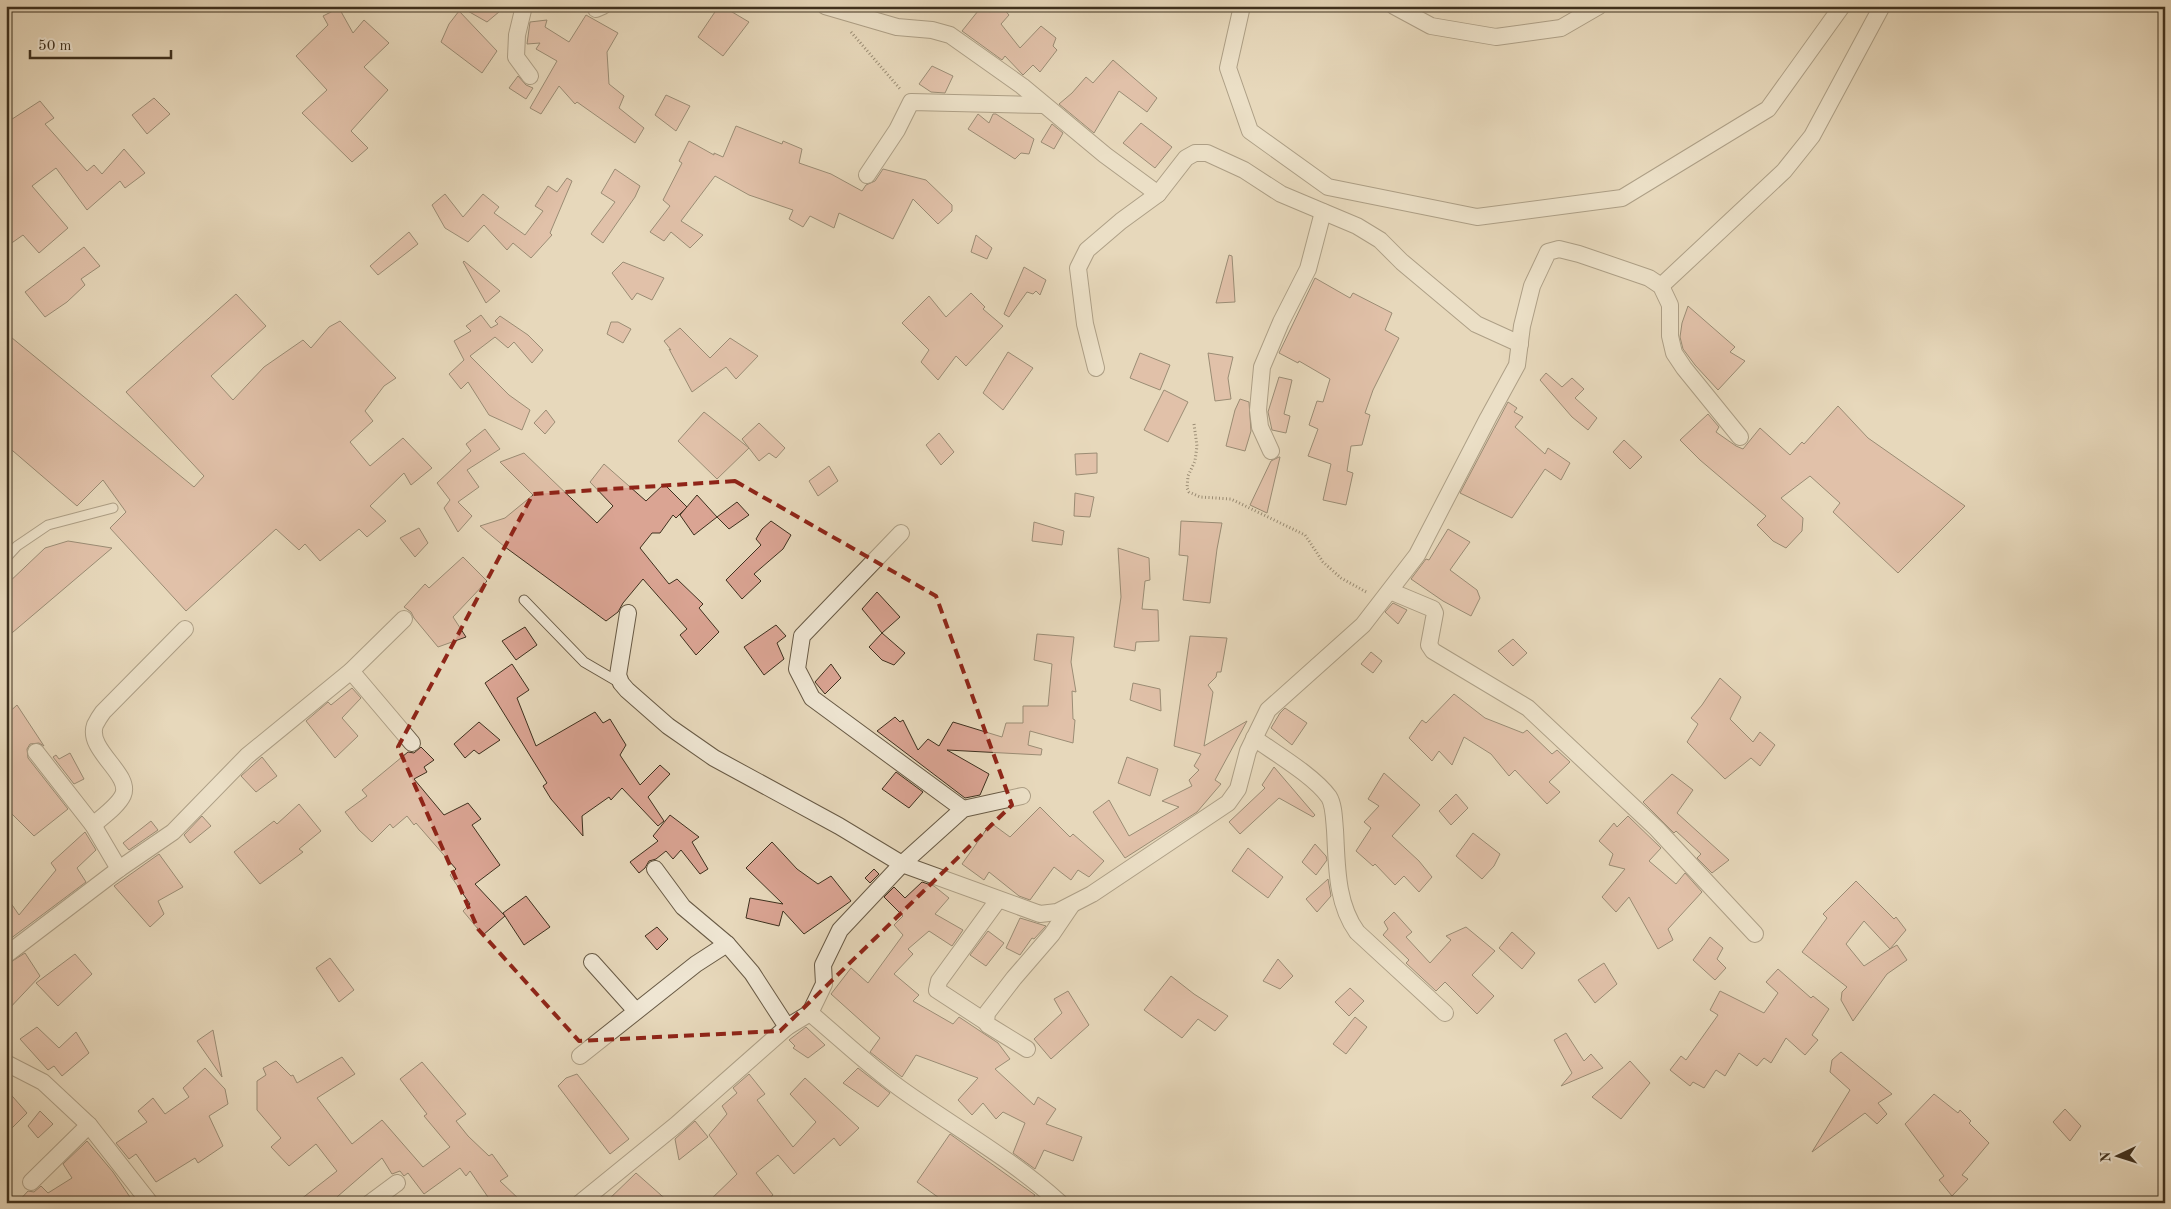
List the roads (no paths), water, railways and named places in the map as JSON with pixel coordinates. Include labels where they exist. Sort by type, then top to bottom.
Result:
[{"type":"street","points":[[524,6],[517,35],[516,56],[530,76]]},
{"type":"street","points":[[825,6],[897,28],[932,30],[950,35],[1022,86],[1043,105],[1158,194]]},
{"type":"street","points":[[1242,6],[1228,68],[1250,131],[1328,187],[1477,217],[1622,198],[1768,109],[1842,6]]},
{"type":"street","points":[[1394,6],[1431,26],[1496,37],[1561,28],[1599,6]]},
{"type":"street","points":[[1661,286],[1784,171],[1812,136],[1882,6]]},
{"type":"street","points":[[867,175],[897,130],[911,102],[1043,105]]},
{"type":"street","points":[[1096,368],[1085,324],[1078,268],[1087,250],[1121,221],[1158,194],[1186,158],[1194,153],[1207,153],[1244,170],[1281,194],[1357,226],[1380,240],[1402,262],[1476,324],[1520,344]]},
{"type":"street","points":[[1271,451],[1260,427],[1258,410],[1262,367],[1281,322],[1308,269],[1323,212]]},
{"type":"street","points":[[628,613],[618,675],[620,683],[668,726],[714,758],[839,826],[902,864],[1040,914],[1057,912],[1092,894],[1228,804],[1238,789],[1248,750],[1268,710],[1363,625],[1417,555],[1517,366],[1522,326],[1532,286],[1548,252],[1559,249],[1579,254],[1649,278],[1661,286],[1670,305],[1670,336],[1674,353],[1740,437]]},
{"type":"street","points":[[901,533],[802,636],[798,670],[812,698],[963,809]]},
{"type":"street","points":[[1386,596],[1433,609],[1435,613],[1429,645],[1433,651],[1528,708],[1657,829],[1755,934]]},
{"type":"street","points":[[6,955],[119,869],[173,832],[247,756],[351,671],[404,619]]},
{"type":"street","points":[[93,825],[123,797],[125,790],[122,780],[96,742],[94,727],[103,712],[185,629]]},
{"type":"street","points":[[351,671],[412,743]]},
{"type":"street","points":[[1254,738],[1319,785],[1330,798],[1334,817],[1342,902],[1347,918],[1357,932],[1444,1013]]},
{"type":"street","points":[[36,752],[93,825],[119,869]]},
{"type":"street","points":[[580,1203],[676,1126],[787,1027],[810,1013],[824,984],[824,965],[840,930],[902,864],[963,809],[1022,796]]},
{"type":"street","points":[[655,869],[684,907],[727,944],[752,974],[787,1027]]},
{"type":"street","points":[[998,900],[939,981],[937,990],[1027,1049]]},
{"type":"street","points":[[986,1022],[987,1013],[1052,934],[1071,906]]},
{"type":"street","points":[[580,1056],[696,964],[727,944]]},
{"type":"street","points":[[592,962],[636,1011]]},
{"type":"street","points":[[810,1013],[900,1089],[1038,1182],[1060,1203]]},
{"type":"street","points":[[6,1063],[43,1082],[89,1125],[150,1203]]},
{"type":"street","points":[[31,1182],[89,1125]]},
{"type":"street","points":[[370,1203],[397,1183]]},
{"type":"lane","points":[[6,558],[17,546],[48,525],[113,508]]},
{"type":"lane","points":[[524,600],[584,662],[620,683]]}]
